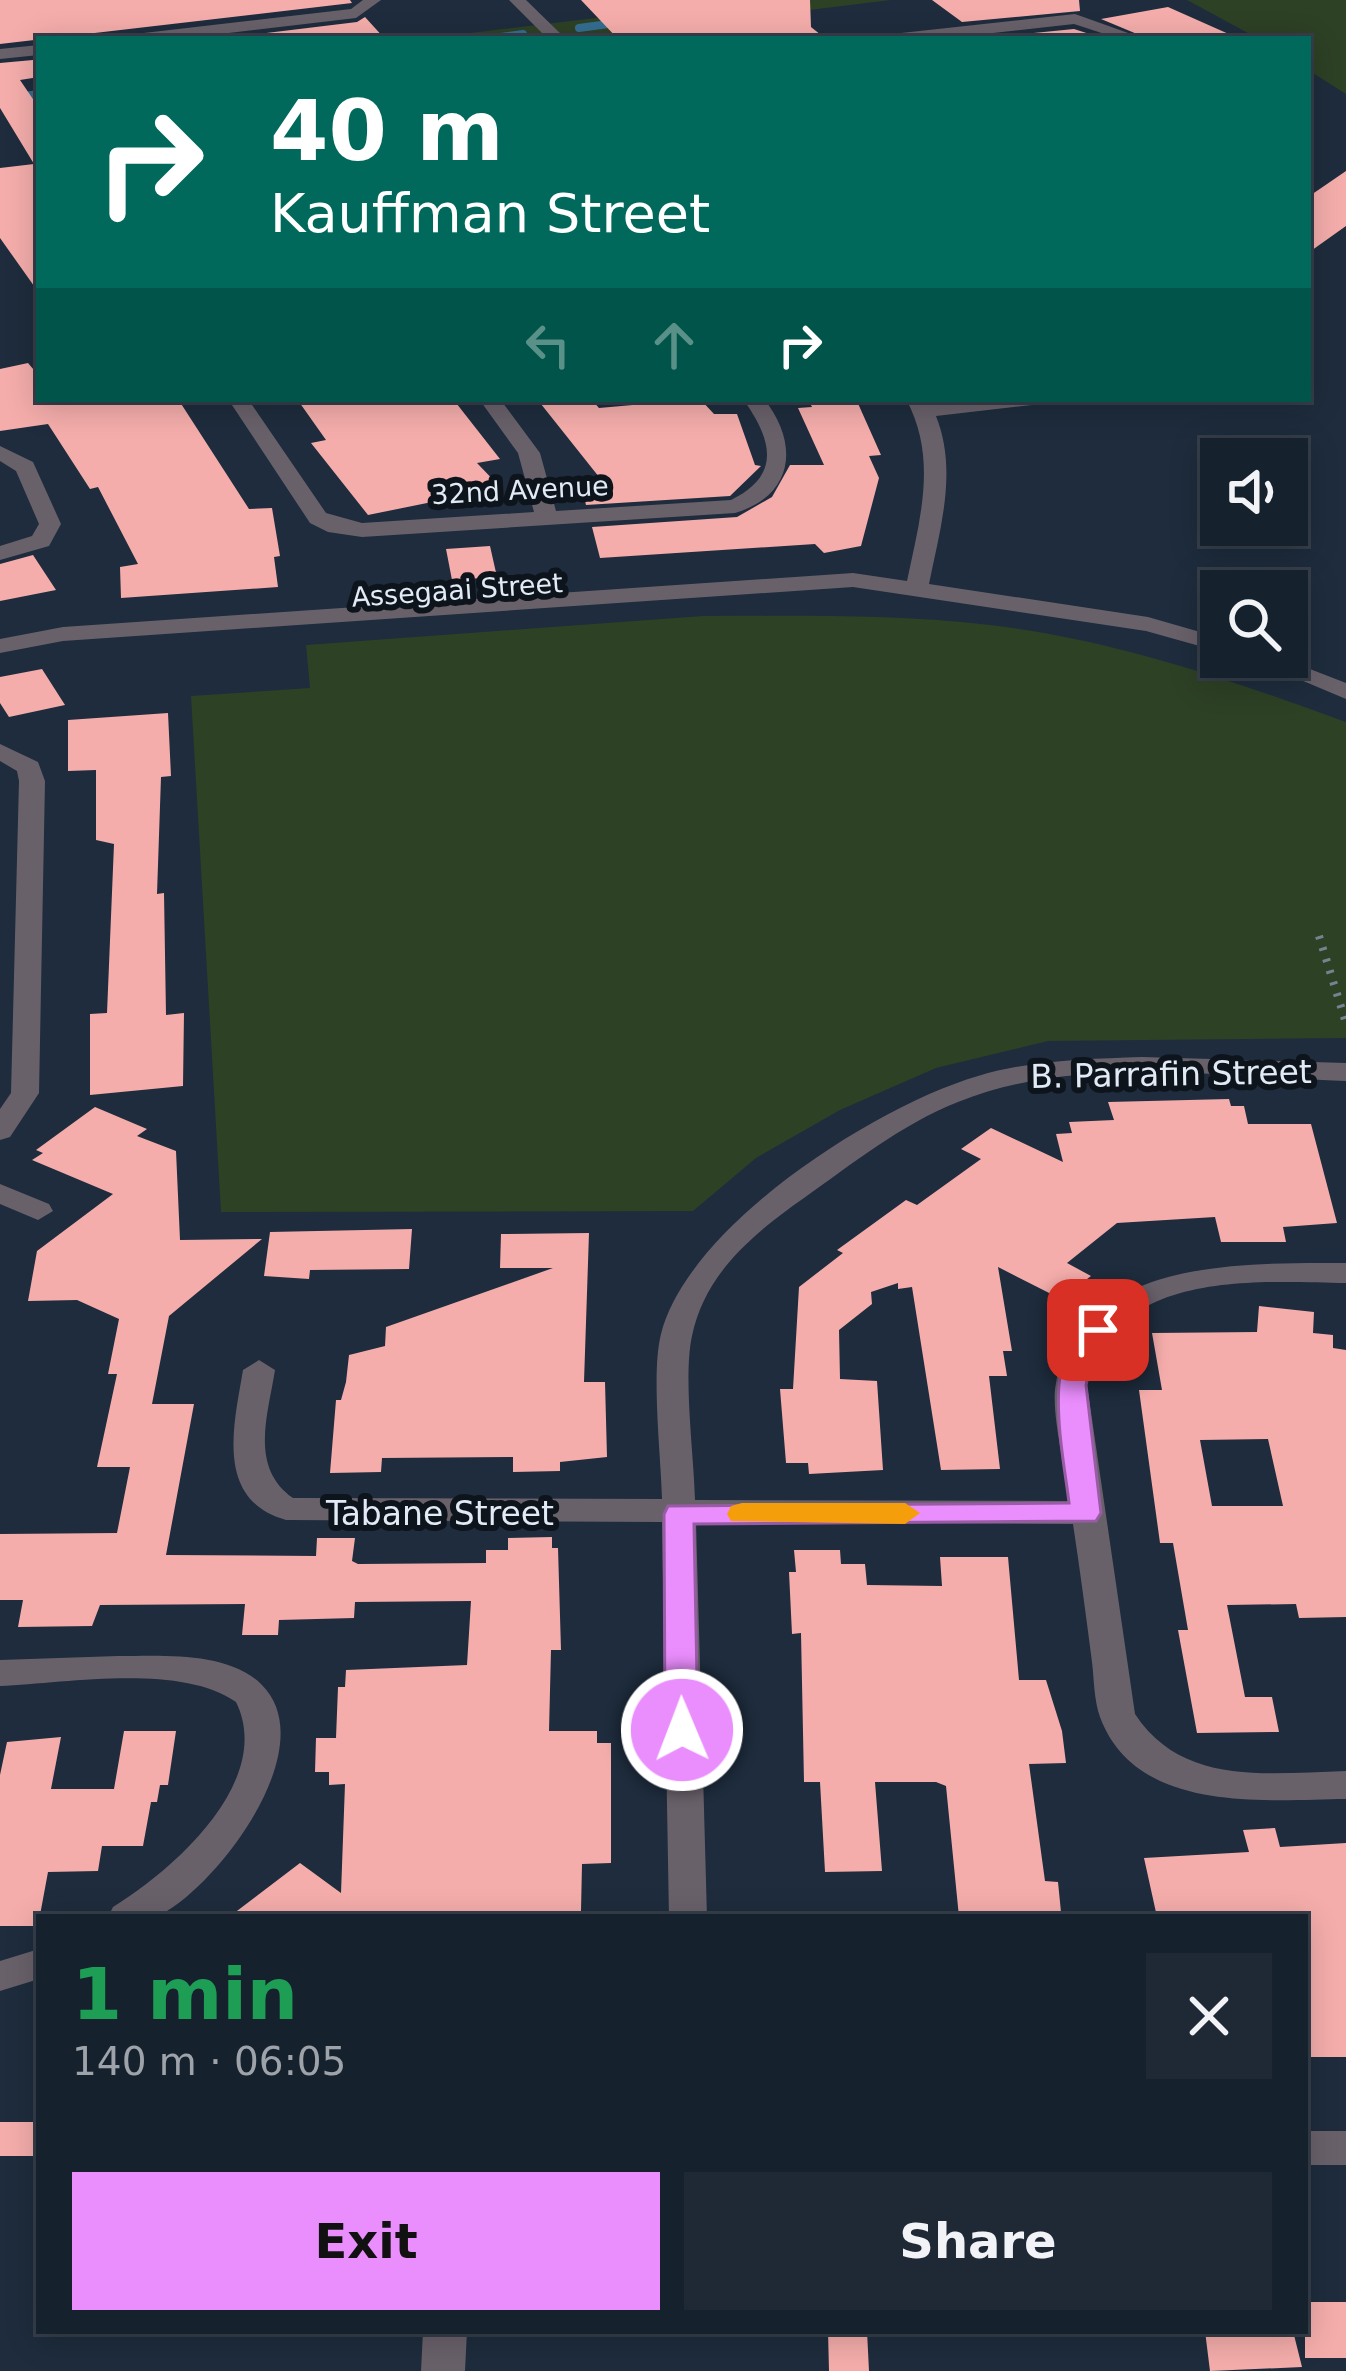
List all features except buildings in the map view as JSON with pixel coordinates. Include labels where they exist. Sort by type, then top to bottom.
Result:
[{"type":"street","points":[[160,36],[356,13],[373,0]]},
{"type":"street","points":[[517,0],[555,36]]},
{"type":"street","points":[[930,36],[1075,19],[1131,36]]},
{"type":"street","points":[[0,54],[36,50]]},
{"type":"street","name":"32nd Avenue","points":[[240,402],[318,518],[328,525],[362,530],[712,508],[755,499],[777,476],[778,457],[769,423],[755,402]]},
{"type":"street","points":[[491,402],[529,453],[548,518]]},
{"type":"street","points":[[917,586],[937,465],[921,405],[976,402]]},
{"type":"street","points":[[0,452],[25,467],[50,524],[41,541],[0,553]]},
{"type":"street","name":"Assegaai Street","points":[[0,646],[63,634],[683,588],[853,580],[1148,624],[1200,639]]},
{"type":"street","name":"Assegaai Street","points":[[0,661],[272,632],[871,597],[917,586]]},
{"type":"street","points":[[1308,677],[1346,692]]},
{"type":"street","points":[[0,751],[29,767],[32,781],[14,915],[25,1093],[0,1131]]},
{"type":"street","name":"B. Parrafin Street","points":[[688,1914],[676,1339],[688,1293],[710,1259],[745,1225],[888,1126],[945,1096],[994,1079],[1059,1070],[1346,1072]]},
{"type":"street","points":[[0,1193],[38,1211]]},
{"type":"street","points":[[1346,1273],[1182,1282],[1119,1311],[1098,1330],[1077,1357],[1071,1385],[1085,1513],[1117,1716],[1132,1747],[1161,1768],[1208,1784],[1346,1786]]},
{"type":"street","name":"Tabane Street","points":[[260,1370],[247,1462],[251,1480],[263,1497],[286,1509],[1085,1513]]},
{"type":"street","points":[[0,1673],[211,1673],[250,1690],[258,1704],[255,1774],[241,1810],[206,1858],[131,1914]]},
{"type":"street","points":[[0,1976],[36,1965]]},
{"type":"street","points":[[1308,2148],[1346,2148]]},
{"type":"street","points":[[442,2371],[445,2334]]},
{"type":"path","points":[[1319,936],[1346,1023]]},
{"type":"green space","points":[[746,0],[891,0],[598,36],[444,36]]},
{"type":"green space","points":[[1187,0],[1346,0],[1346,94],[1311,72],[1311,36],[1253,36]]},
{"type":"green space","points":[[703,616],[919,619],[1081,640],[1171,663],[1200,672],[1200,678],[1218,678],[1346,722],[1346,1038],[1048,1041],[936,1068],[840,1110],[756,1158],[693,1211],[221,1212],[191,696],[310,688],[306,645]]},
{"type":"waterway","points":[[579,28],[616,23]]},
{"type":"waterway","points":[[508,36],[523,34]]},
{"type":"waterway","points":[[0,99],[36,94]]},
{"type":"slow traffic","points":[[742,1514],[905,1513]]},
{"type":"route","points":[[682,1730],[679,1514],[1085,1513],[1071,1385],[1077,1357],[1098,1330]]}]
